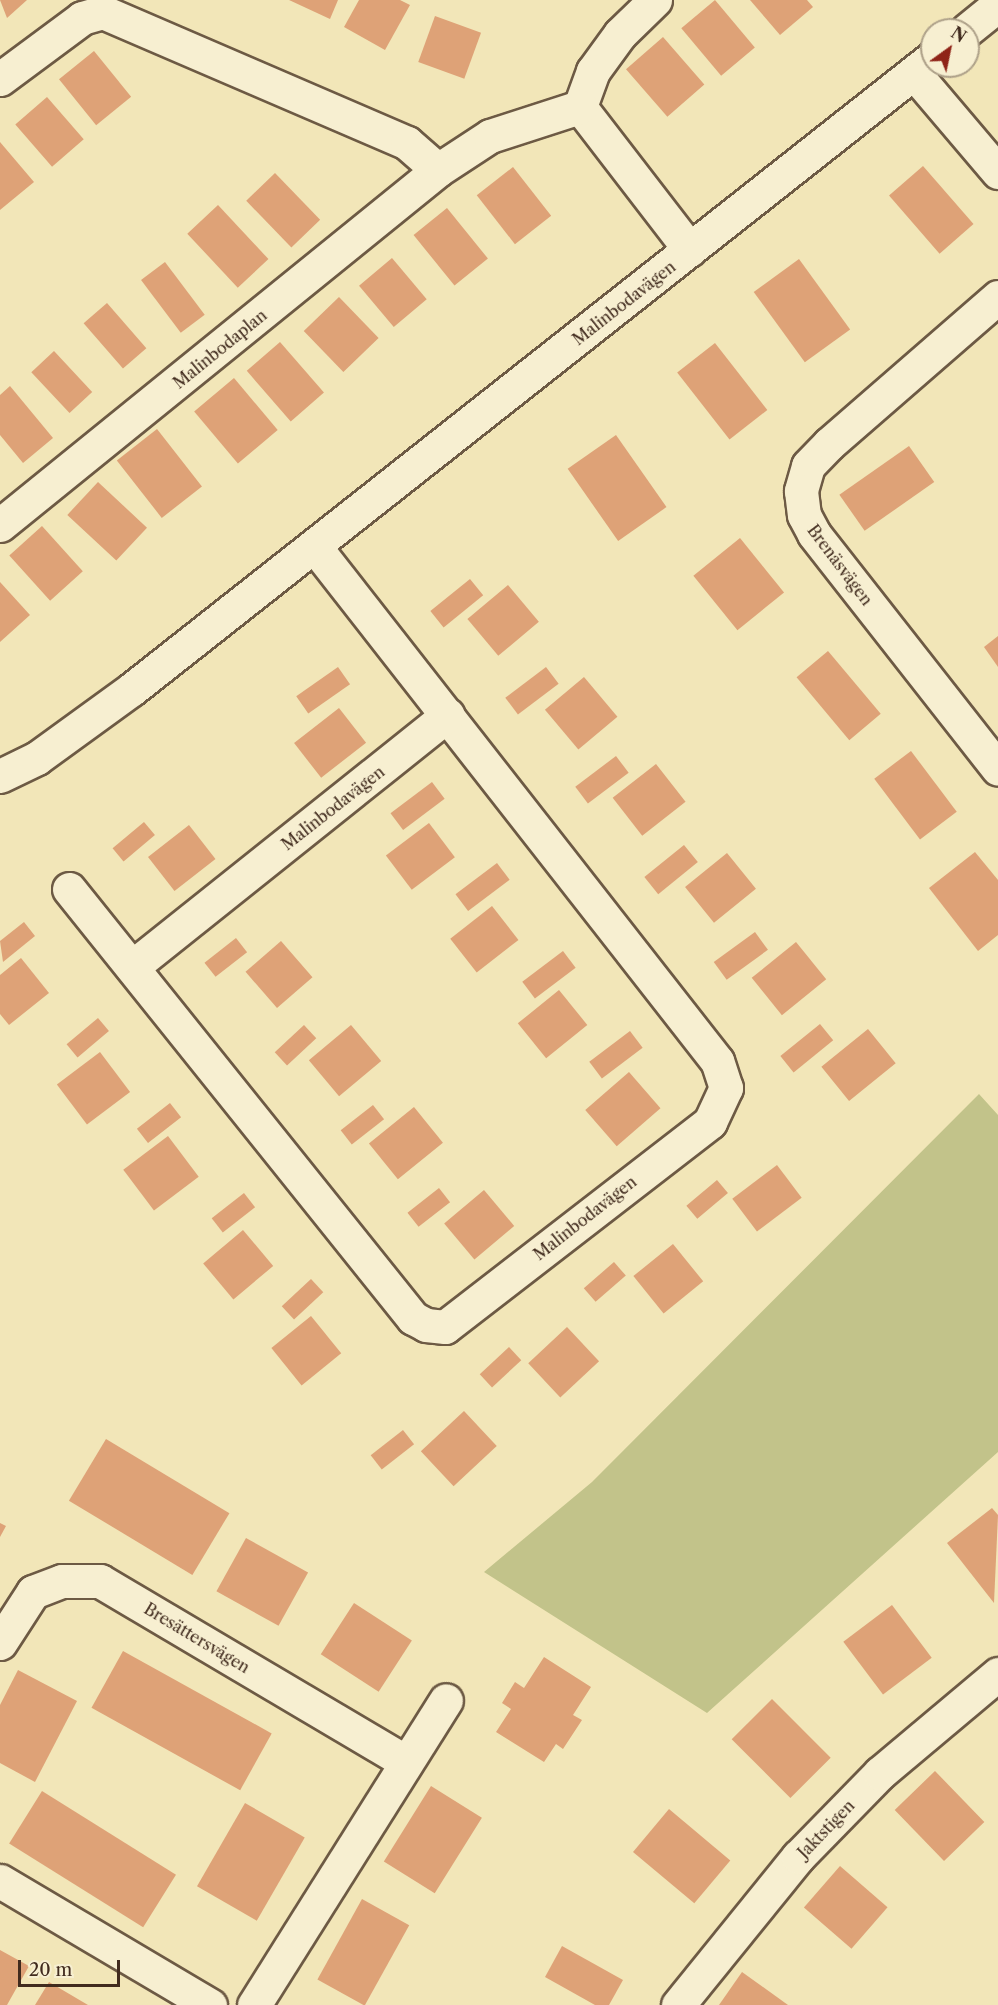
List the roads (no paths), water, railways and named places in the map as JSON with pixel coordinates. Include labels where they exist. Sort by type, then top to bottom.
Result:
[{"type":"street","points":[[655,0],[620,34],[593,71],[580,107],[690,250]]},
{"type":"street","points":[[980,20],[998,5]]},
{"type":"street","points":[[0,79],[82,18],[103,12],[407,143],[438,170]]},
{"type":"street","name":"Malinbodavägen","points":[[0,776],[37,758],[132,689],[315,547],[920,67]]},
{"type":"street","points":[[932,78],[998,172]]},
{"type":"street","name":"Malinbodaplan","points":[[0,525],[438,170],[490,136],[580,107]]},
{"type":"street","name":"Brenäsvägen","points":[[998,297],[829,444],[808,466],[801,491],[804,515],[814,534],[998,769]]},
{"type":"street","name":"Malinbodavägen","points":[[69,889],[413,1318],[426,1325],[445,1327],[710,1122],[726,1088],[717,1061],[315,547]]},
{"type":"street","name":"Malinbodavägen","points":[[132,967],[448,715]]},
{"type":"street","name":"Bresättersvägen","points":[[0,1643],[33,1592],[62,1581],[100,1581],[406,1762]]},
{"type":"street","name":"Jaktstigen","points":[[678,2005],[735,1930],[839,1815],[880,1773],[998,1674]]},
{"type":"street","points":[[254,2005],[446,1700]]},
{"type":"street","points":[[0,1881],[210,2005]]}]
